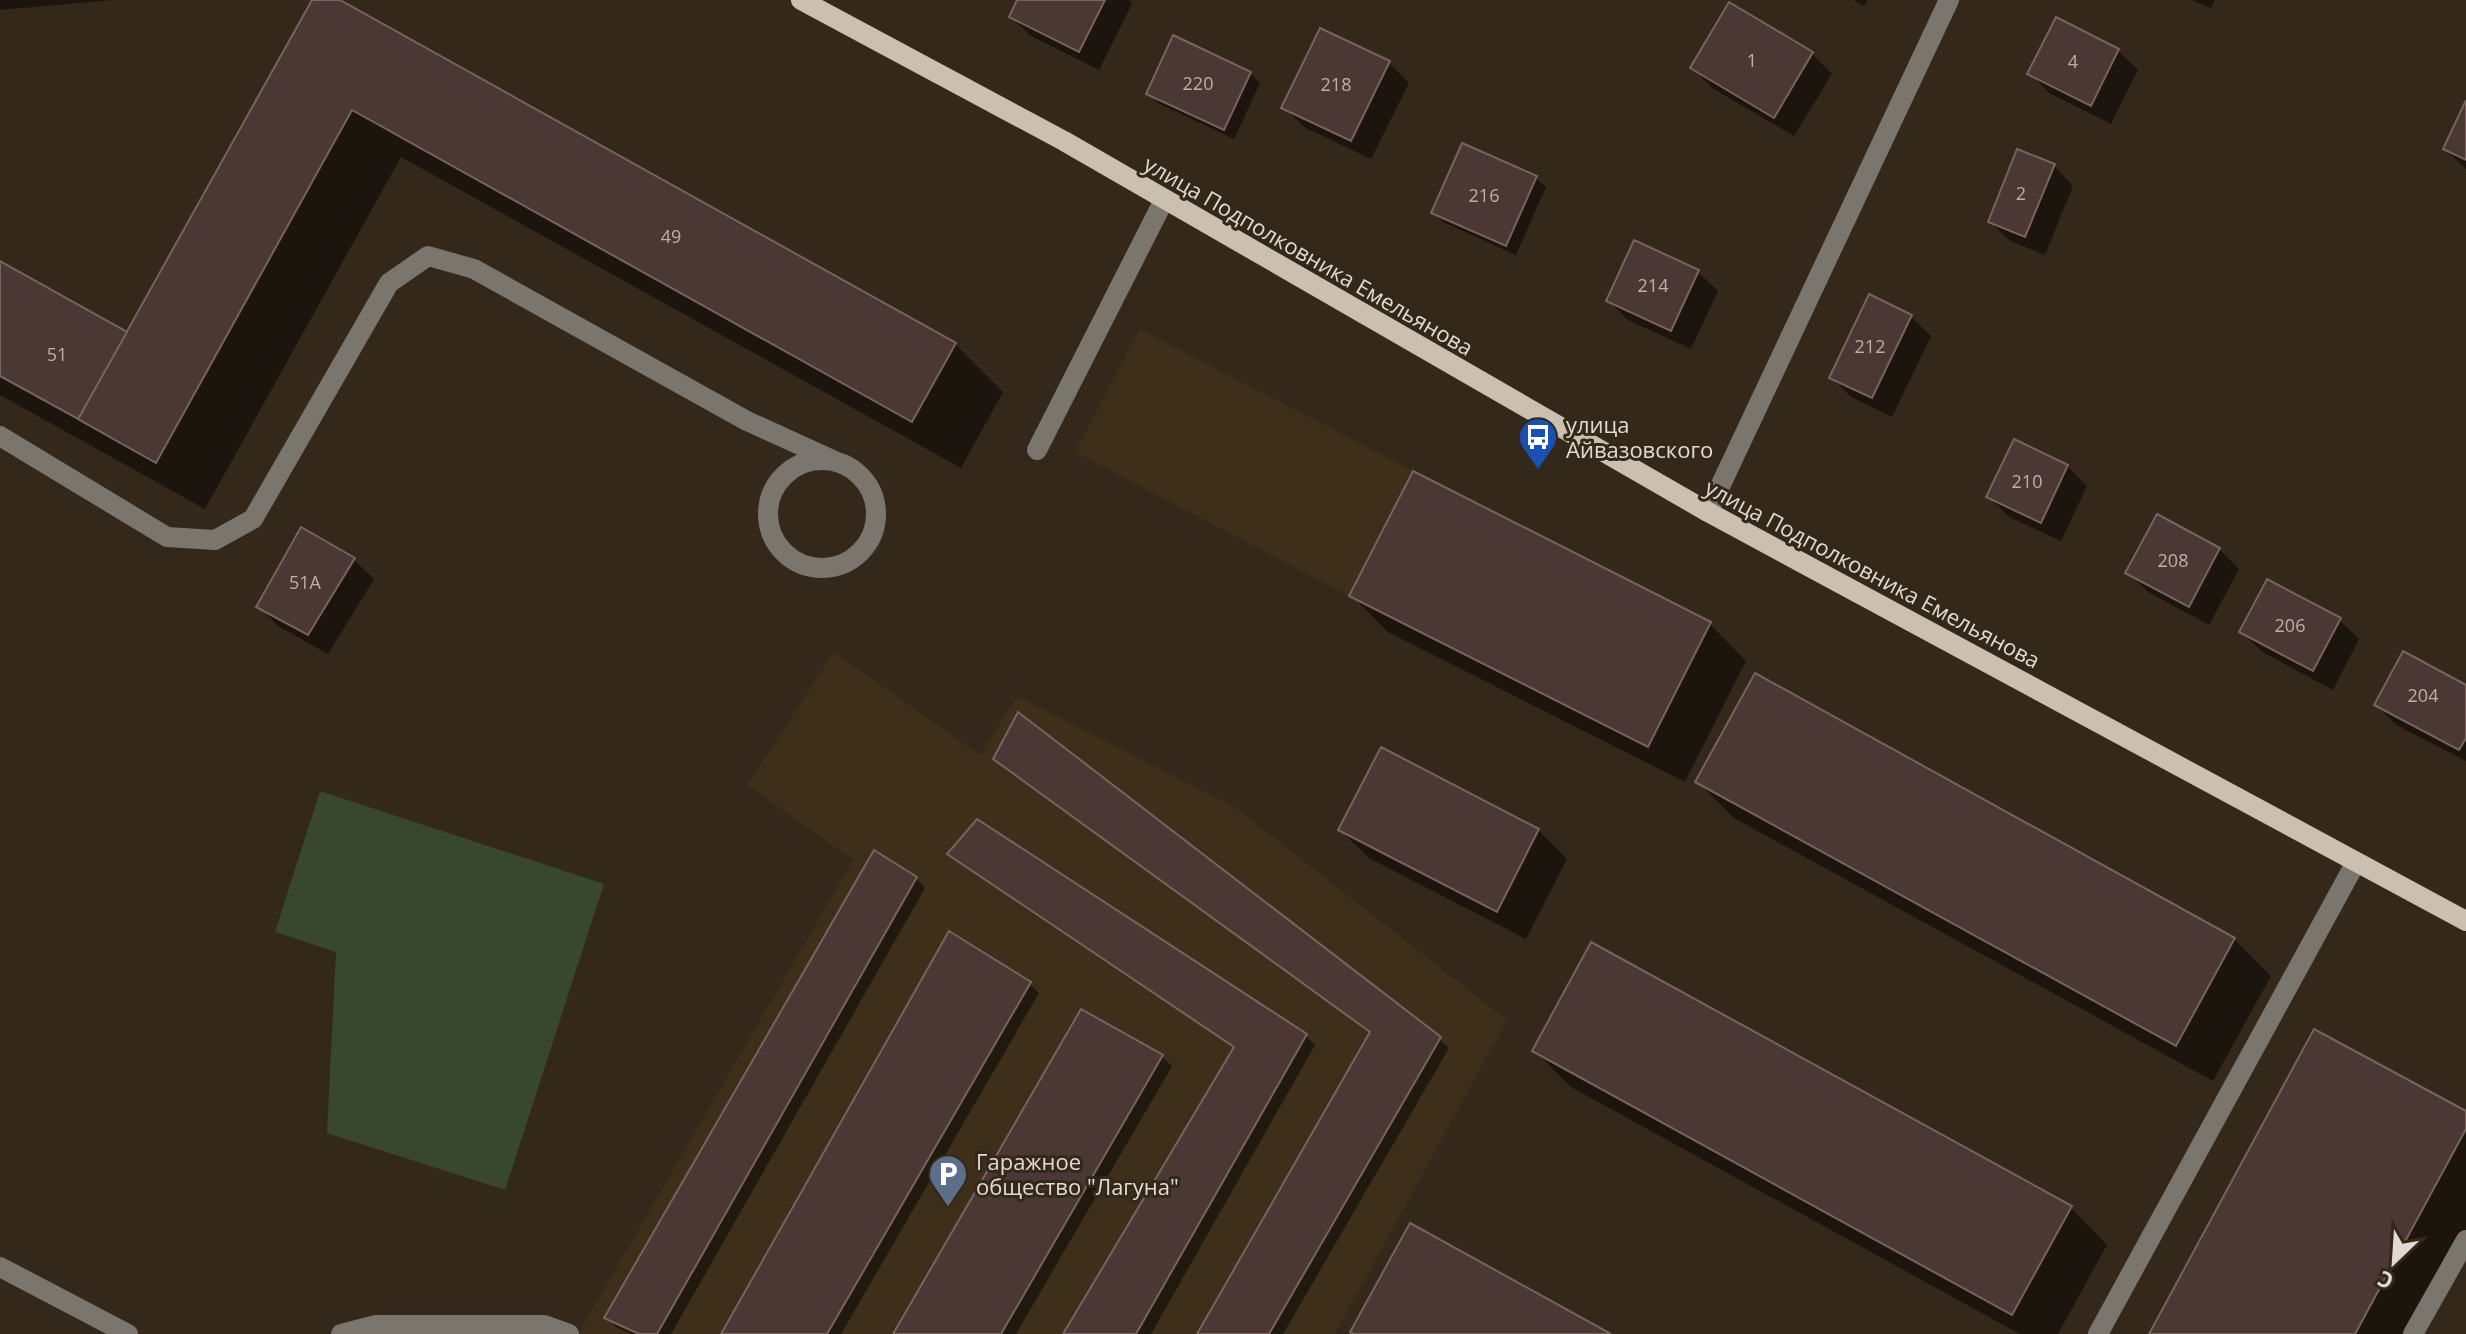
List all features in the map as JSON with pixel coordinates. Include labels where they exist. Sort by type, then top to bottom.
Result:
[{"type":"main road","name":"улица Подполковника Емельянова","points":[[801,0],[1064,141],[1708,512],[2466,921]]},
{"type":"street","points":[[1708,512],[1949,0]]},
{"type":"street","points":[[1037,450],[1164,200]]},
{"type":"street","points":[[0,436],[167,537],[215,540],[253,519],[389,283],[428,256],[474,269],[747,421],[835,461],[857,473],[872,493],[876,511],[875,528],[868,544],[856,556],[841,564],[825,568],[806,566],[789,558],[776,545],[769,527],[769,500],[783,475],[798,465],[816,459],[835,461]]},
{"type":"street","points":[[2098,1334],[2356,862]]},
{"type":"street","points":[[2413,1334],[2466,1240]]},
{"type":"street","points":[[0,1267],[128,1334]]},
{"type":"street","points":[[341,1334],[376,1325],[544,1325],[569,1334]]},
{"type":"shaded area","points":[[1140,329],[1413,471],[1349,596],[1075,452]]},
{"type":"shaded area","points":[[834,652],[980,755],[1017,696],[1235,807],[1507,1020],[1335,1334],[578,1334],[853,860],[747,785]]},
{"type":"green space","points":[[320,791],[604,884],[505,1190],[327,1133],[336,952],[275,932]]},
{"type":"building","points":[[312,0],[340,0],[956,343],[912,422],[352,110],[156,463],[78,419]]},
{"type":"building","points":[[1017,0],[1105,0],[1079,52],[1009,17]]},
{"type":"building","points":[[1729,2],[1813,52],[1774,118],[1690,68]]},
{"type":"building","points":[[2056,17],[2119,49],[2091,106],[2027,74]]},
{"type":"building","points":[[1320,28],[1390,61],[1351,141],[1281,108]]},
{"type":"building","points":[[1173,35],[1251,72],[1224,130],[1146,94]]},
{"type":"building","points":[[2466,100],[2466,160],[2443,149]]},
{"type":"building","points":[[1462,143],[1537,176],[1506,246],[1431,213]]},
{"type":"building","points":[[2017,149],[2055,164],[2025,237],[1988,222]]},
{"type":"building","points":[[1634,240],[1699,270],[1671,331],[1606,301]]},
{"type":"building","points":[[0,261],[127,332],[78,419],[0,376]]},
{"type":"building","points":[[1869,294],[1912,315],[1872,398],[1829,378]]},
{"type":"building","points":[[2014,439],[2068,465],[2041,523],[1986,497]]},
{"type":"building","points":[[1413,471],[1711,622],[1648,747],[1349,596]]},
{"type":"building","points":[[2157,514],[2220,548],[2189,607],[2125,573]]},
{"type":"building","points":[[301,527],[355,558],[308,635],[256,607]]},
{"type":"building","points":[[2267,579],[2341,618],[2313,671],[2239,632]]},
{"type":"building","points":[[2403,651],[2466,685],[2466,738],[2459,750],[2374,705]]},
{"type":"building","points":[[1755,673],[2235,938],[2176,1046],[1695,782]]},
{"type":"building","points":[[1018,712],[1441,1037],[1269,1334],[1197,1334],[1370,1032],[993,759]]},
{"type":"building","points":[[1381,747],[1539,829],[1497,912],[1338,830]]},
{"type":"building","points":[[977,819],[1307,1034],[1136,1334],[1063,1334],[1234,1047],[947,854]]},
{"type":"building","points":[[874,850],[917,877],[657,1334],[639,1334],[604,1318]]},
{"type":"building","points":[[949,931],[1031,982],[827,1334],[721,1334]]},
{"type":"building","points":[[1591,942],[2072,1206],[2012,1315],[1532,1051]]},
{"type":"building","points":[[1081,1009],[1163,1055],[1001,1334],[893,1334]]},
{"type":"building","points":[[2314,1029],[2466,1111],[2466,1129],[2355,1334],[2149,1334]]},
{"type":"building","points":[[1410,1223],[1611,1334],[1350,1332]]},
{"type":"place","name":"улица Айвазовского","points":[[1538,471]]},
{"type":"place","name":"Гаражное общество \"Лагуна\"","points":[[948,1208]]}]
